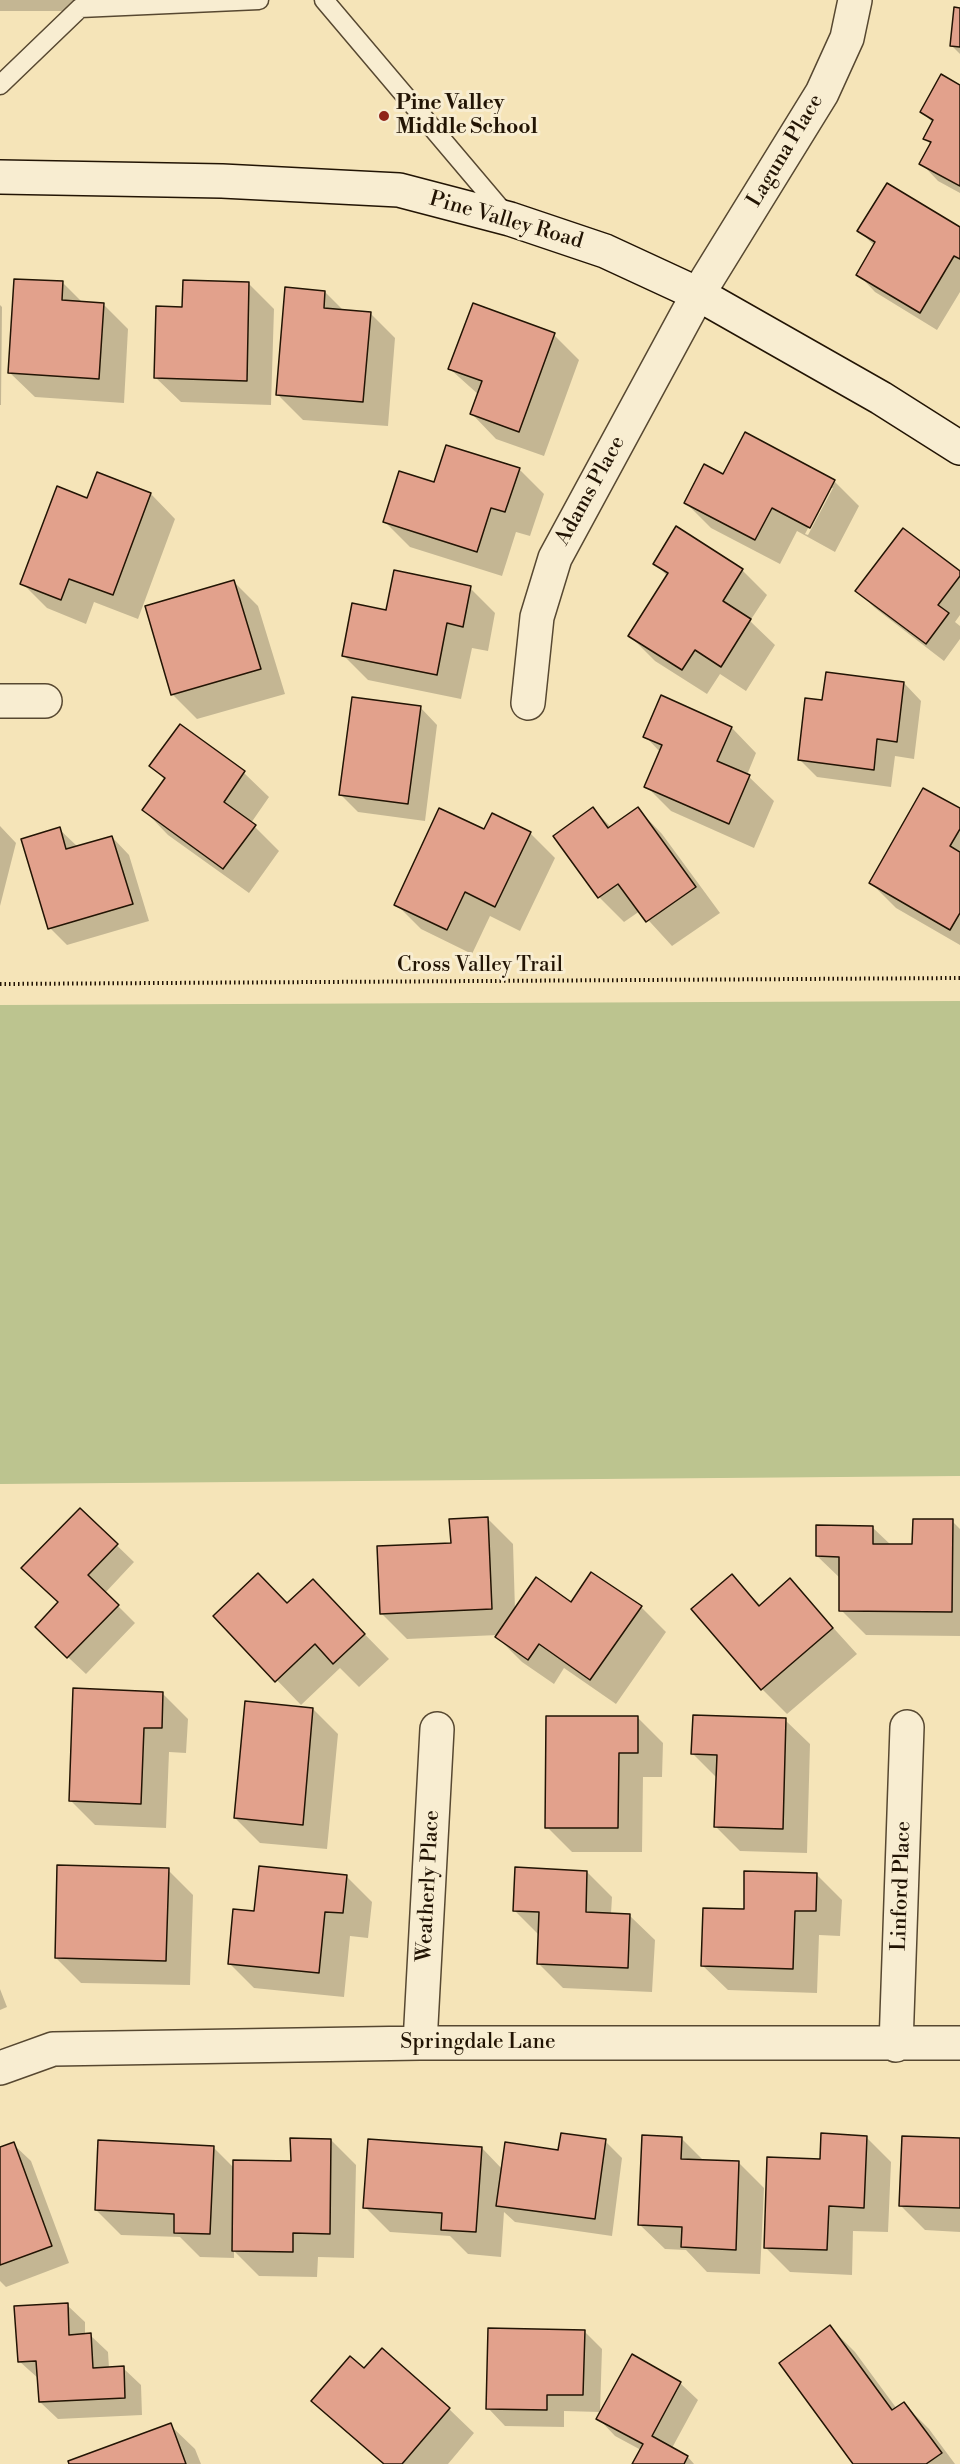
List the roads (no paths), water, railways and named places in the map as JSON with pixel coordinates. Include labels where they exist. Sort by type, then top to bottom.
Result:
[{"type":"street","name":"Laguna Place","points":[[698,294],[822,93],[847,38],[855,0]]},
{"type":"street","name":"Pine Valley Road","points":[[0,177],[222,181],[399,190],[510,219],[605,251],[698,294],[881,398],[960,448]]},
{"type":"street","name":"Adams Place","points":[[528,703],[537,617],[555,558],[698,294]]},
{"type":"street","points":[[0,701],[45,701]]},
{"type":"street","name":"Linford Place","points":[[896,2044],[908,1727]]},
{"type":"street","name":"Weatherly Place","points":[[420,2043],[437,1729]]},
{"type":"street","name":"Springdale Lane","points":[[0,2068],[53,2049],[420,2043],[960,2043]]},
{"type":"lane","points":[[0,86],[80,8],[259,0]]},
{"type":"lane","points":[[324,0],[510,219]]},
{"type":"place","name":"Pine Valley Middle School","points":[[384,116]]}]
